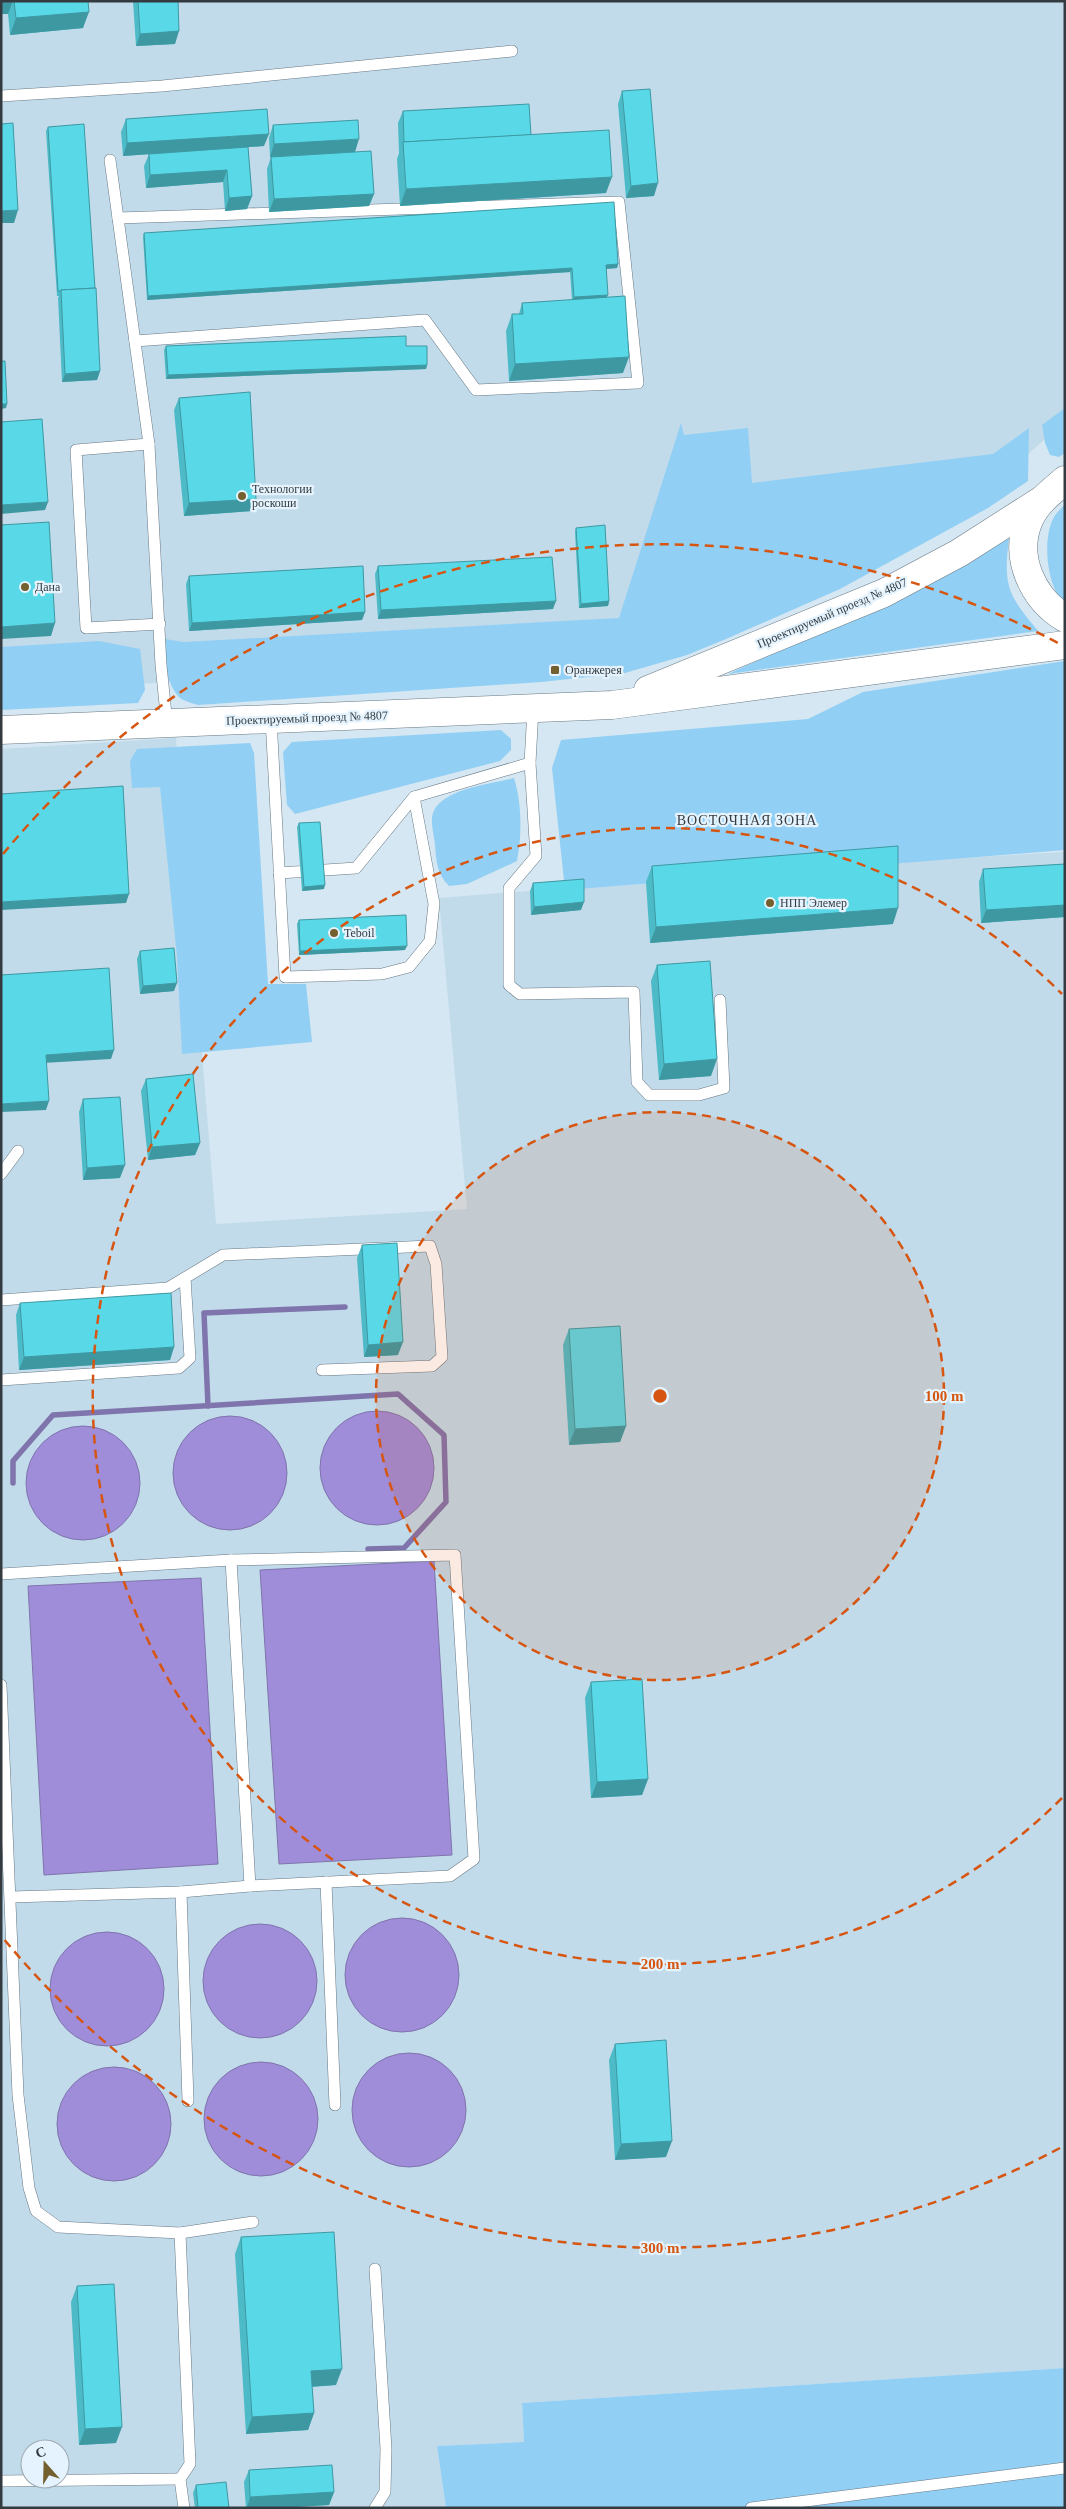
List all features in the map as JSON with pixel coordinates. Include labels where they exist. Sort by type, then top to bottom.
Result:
[{"type":"main road","points":[[1065,480],[1042,500],[1029,520],[1025,532],[1026,567],[1036,592],[1044,603],[1065,618]]},
{"type":"main road","name":"Проектируемый проезд № 4807","points":[[612,705],[884,593],[959,553],[1042,500]]},
{"type":"main road","name":"Проектируемый проезд № 4807","points":[[1,730],[612,705],[1065,644]]},
{"type":"lane","points":[[1,96],[162,86],[512,51]]},
{"type":"lane","points":[[110,160],[149,444],[167,724]]},
{"type":"lane","points":[[118,218],[619,202],[638,383],[476,390],[425,320],[135,341]]},
{"type":"lane","points":[[149,444],[76,450],[86,628],[160,624]]},
{"type":"lane","points":[[533,709],[530,763],[536,856],[509,888],[509,985],[520,994],[634,992],[637,1082],[649,1095],[700,1095],[724,1088],[720,1000]]},
{"type":"lane","points":[[271,719],[285,977],[382,974],[409,967],[430,941],[434,904],[414,797]]},
{"type":"lane","points":[[279,873],[356,868],[414,797],[530,763]]},
{"type":"lane","points":[[1,1174],[18,1151]]},
{"type":"lane","points":[[1,1300],[168,1288],[224,1255],[430,1246],[436,1264],[442,1356],[432,1366],[322,1370]]},
{"type":"lane","points":[[1,1380],[179,1368],[190,1358],[185,1278]]},
{"type":"lane","points":[[1,1574],[231,1560],[455,1555],[474,1859],[450,1876],[250,1886],[181,1892],[11,1897]]},
{"type":"lane","points":[[231,1560],[250,1886]]},
{"type":"lane","points":[[1,1685],[18,2095],[29,2188],[36,2211],[58,2227],[180,2233],[253,2222]]},
{"type":"lane","points":[[326,1882],[335,2104]]},
{"type":"lane","points":[[181,1892],[188,2101]]},
{"type":"lane","points":[[180,2233],[190,2464],[180,2478],[184,2508]]},
{"type":"lane","points":[[375,2269],[386,2449],[385,2492],[375,2508]]},
{"type":"lane","points":[[751,2508],[1065,2468]]},
{"type":"lane","points":[[1,2481],[180,2478]]},
{"type":"shaded area","points":[[1,1],[1065,1],[1065,421],[998,481],[707,605],[498,658],[1,694]]},
{"type":"shaded area","points":[[1065,408],[1065,453],[1059,457],[1050,455],[1045,443],[1042,425]]},
{"type":"shaded area","points":[[681,423],[684,435],[748,428],[752,483],[993,454],[1029,428],[1028,481],[988,508],[840,589],[687,655],[625,673],[541,682],[198,705],[183,700],[174,691],[168,677],[165,639],[184,642],[619,618]]},
{"type":"shaded area","points":[[1065,504],[1065,604],[1059,597],[1050,576],[1047,551],[1053,519]]},
{"type":"shaded area","points":[[1009,538],[1007,568],[1010,589],[1020,608],[1038,631],[728,674],[919,588]]},
{"type":"shaded area","points":[[99,641],[140,649],[145,690],[138,703],[1,710],[1,647]]},
{"type":"shaded area","points":[[1065,661],[1065,850],[565,890],[552,768],[561,740],[808,719],[863,692]]},
{"type":"shaded area","points":[[501,730],[511,739],[511,750],[500,761],[295,814],[287,805],[283,752],[292,742]]},
{"type":"shaded area","points":[[176,738],[216,1224],[467,1209],[439,898],[892,862],[1065,852],[1065,2368],[522,2403],[524,2442],[437,2446],[446,2508],[1,2508],[1,749]]},
{"type":"shaded area","points":[[250,743],[254,753],[268,984],[306,984],[312,1042],[182,1054],[177,957],[160,787],[132,788],[130,761],[137,749]]},
{"type":"shaded area","points":[[514,778],[519,798],[520,820],[520,841],[517,861],[467,884],[449,886],[442,877],[438,867],[432,828],[433,813],[446,798],[456,793],[480,785]]},
{"type":"shaded area","points":[[377,1411],[399,1416],[417,1428],[429,1446],[434,1468],[429,1490],[417,1508],[399,1520],[377,1525],[355,1520],[337,1508],[325,1490],[320,1468],[325,1446],[337,1428],[355,1416]]},
{"type":"shaded area","points":[[230,1416],[252,1421],[270,1433],[282,1451],[287,1473],[282,1495],[270,1513],[252,1525],[230,1530],[208,1525],[190,1513],[178,1495],[173,1473],[178,1451],[190,1433],[208,1421]]},
{"type":"shaded area","points":[[83,1426],[105,1431],[123,1443],[135,1461],[140,1483],[135,1505],[123,1523],[105,1535],[83,1540],[61,1535],[43,1523],[31,1505],[26,1483],[31,1461],[43,1443],[61,1431]]},
{"type":"shaded area","points":[[434,1561],[452,1855],[279,1864],[260,1570]]},
{"type":"shaded area","points":[[201,1578],[218,1864],[44,1875],[28,1586]]},
{"type":"shaded area","points":[[402,1918],[424,1923],[442,1935],[454,1953],[459,1975],[454,1997],[442,2015],[424,2027],[402,2032],[380,2027],[362,2015],[350,1997],[345,1975],[350,1953],[362,1935],[380,1923]]},
{"type":"shaded area","points":[[260,1924],[282,1929],[300,1941],[312,1959],[317,1981],[312,2003],[300,2021],[282,2033],[260,2038],[238,2033],[220,2021],[208,2003],[203,1981],[208,1959],[220,1941],[238,1929]]},
{"type":"shaded area","points":[[107,1932],[129,1937],[147,1949],[159,1967],[164,1989],[159,2011],[147,2029],[129,2041],[107,2046],[85,2041],[67,2029],[55,2011],[50,1989],[55,1967],[67,1949],[85,1937]]},
{"type":"shaded area","points":[[409,2053],[431,2058],[449,2070],[461,2088],[466,2110],[461,2132],[449,2150],[431,2162],[409,2167],[387,2162],[369,2150],[357,2132],[352,2110],[357,2088],[369,2070],[387,2058]]},
{"type":"shaded area","points":[[261,2062],[283,2067],[301,2079],[313,2097],[318,2119],[313,2141],[301,2159],[283,2171],[261,2176],[239,2171],[221,2159],[209,2141],[204,2119],[209,2097],[221,2079],[239,2067]]},
{"type":"shaded area","points":[[114,2067],[136,2072],[154,2084],[166,2102],[171,2124],[166,2146],[154,2164],[136,2176],[114,2181],[92,2176],[74,2164],[62,2146],[57,2124],[62,2102],[74,2084],[92,2072]]},
{"type":"shaded area","points":[[1065,2368],[1065,2508],[446,2508],[437,2446],[524,2442],[522,2403]]},
{"type":"building","points":[[14,1],[88,1],[89,12],[16,18]]},
{"type":"building","points":[[138,1],[178,1],[179,31],[140,34]]},
{"type":"building","points":[[650,89],[658,183],[631,186],[622,91]]},
{"type":"building","points":[[529,104],[531,135],[404,142],[403,111]]},
{"type":"building","points":[[267,109],[269,134],[127,143],[126,119]]},
{"type":"building","points":[[358,120],[359,139],[274,144],[273,125]]},
{"type":"building","points":[[13,123],[18,210],[1,211],[1,124]]},
{"type":"building","points":[[84,124],[95,288],[58,291],[48,127]]},
{"type":"building","points":[[609,130],[612,177],[406,189],[403,142]]},
{"type":"building","points":[[248,147],[252,196],[229,198],[227,170],[150,175],[149,154]]},
{"type":"building","points":[[371,151],[374,194],[274,199],[271,157]]},
{"type":"building","points":[[614,202],[618,264],[606,265],[608,295],[574,297],[572,268],[148,296],[144,233]]},
{"type":"building","points":[[96,288],[100,371],[65,374],[61,290]]},
{"type":"building","points":[[625,296],[629,357],[515,364],[512,314],[523,314],[522,303]]},
{"type":"building","points":[[406,336],[406,346],[427,346],[427,365],[168,375],[166,346]]},
{"type":"building","points":[[1,361],[5,361],[7,404],[1,404]]},
{"type":"building","points":[[250,392],[256,499],[189,503],[179,398]]},
{"type":"building","points":[[42,419],[48,502],[1,505],[1,422]]},
{"type":"building","name":"Дана","points":[[49,522],[55,623],[1,627],[1,525]]},
{"type":"building","points":[[605,525],[609,601],[581,604],[576,528]]},
{"type":"building","points":[[552,557],[556,601],[381,610],[378,566]]},
{"type":"building","points":[[363,566],[365,612],[192,623],[189,576]]},
{"type":"building","points":[[123,786],[129,894],[1,902],[1,794]]},
{"type":"building","points":[[320,822],[325,885],[304,887],[299,823]]},
{"type":"building","name":"НПП Элемер","points":[[898,846],[898,908],[656,927],[652,866]]},
{"type":"building","points":[[1065,864],[1065,905],[986,910],[983,869]]},
{"type":"building","points":[[584,879],[584,902],[534,907],[533,883]]},
{"type":"building","points":[[406,915],[407,946],[300,951],[299,920]]},
{"type":"building","points":[[174,948],[177,983],[143,986],[140,951]]},
{"type":"building","points":[[710,961],[717,1059],[664,1064],[657,965]]},
{"type":"building","points":[[109,968],[114,1050],[46,1055],[49,1101],[1,1104],[1,975]]},
{"type":"building","points":[[193,1074],[200,1143],[152,1147],[146,1079]]},
{"type":"building","points":[[120,1097],[125,1165],[87,1168],[83,1099]]},
{"type":"building","points":[[397,1243],[403,1342],[368,1345],[362,1245]]},
{"type":"building","points":[[171,1293],[174,1347],[24,1357],[20,1303]]},
{"type":"building","points":[[620,1326],[626,1426],[575,1429],[569,1329]]},
{"type":"building","points":[[642,1679],[648,1779],[597,1782],[591,1682]]},
{"type":"building","points":[[666,2040],[672,2141],[621,2144],[615,2044]]},
{"type":"building","points":[[334,2232],[342,2369],[311,2371],[314,2413],[252,2417],[241,2237]]},
{"type":"building","points":[[114,2284],[122,2427],[85,2429],[77,2286]]},
{"type":"building","points":[[332,2465],[334,2492],[250,2497],[249,2470]]},
{"type":"building","points":[[226,2482],[229,2508],[198,2508],[196,2485]]},
{"type":"waterway","points":[[208,1406],[204,1313],[345,1307]]},
{"type":"waterway","points":[[13,1483],[13,1461],[53,1415],[398,1394],[444,1435],[446,1502],[404,1548],[368,1549]]},
{"type":"place","name":"Технологии роскоши","points":[[242,496]]},
{"type":"place","name":"Дана","points":[[25,587]]},
{"type":"place","name":"Оранжерея","points":[[555,670]]},
{"type":"place","name":"НПП Элемер","points":[[770,903]]},
{"type":"place","name":"Teboil","points":[[334,933]]},
{"type":"district","name":"ВОСТОЧНАЯ ЗОНА","points":[[747,820]]}]
